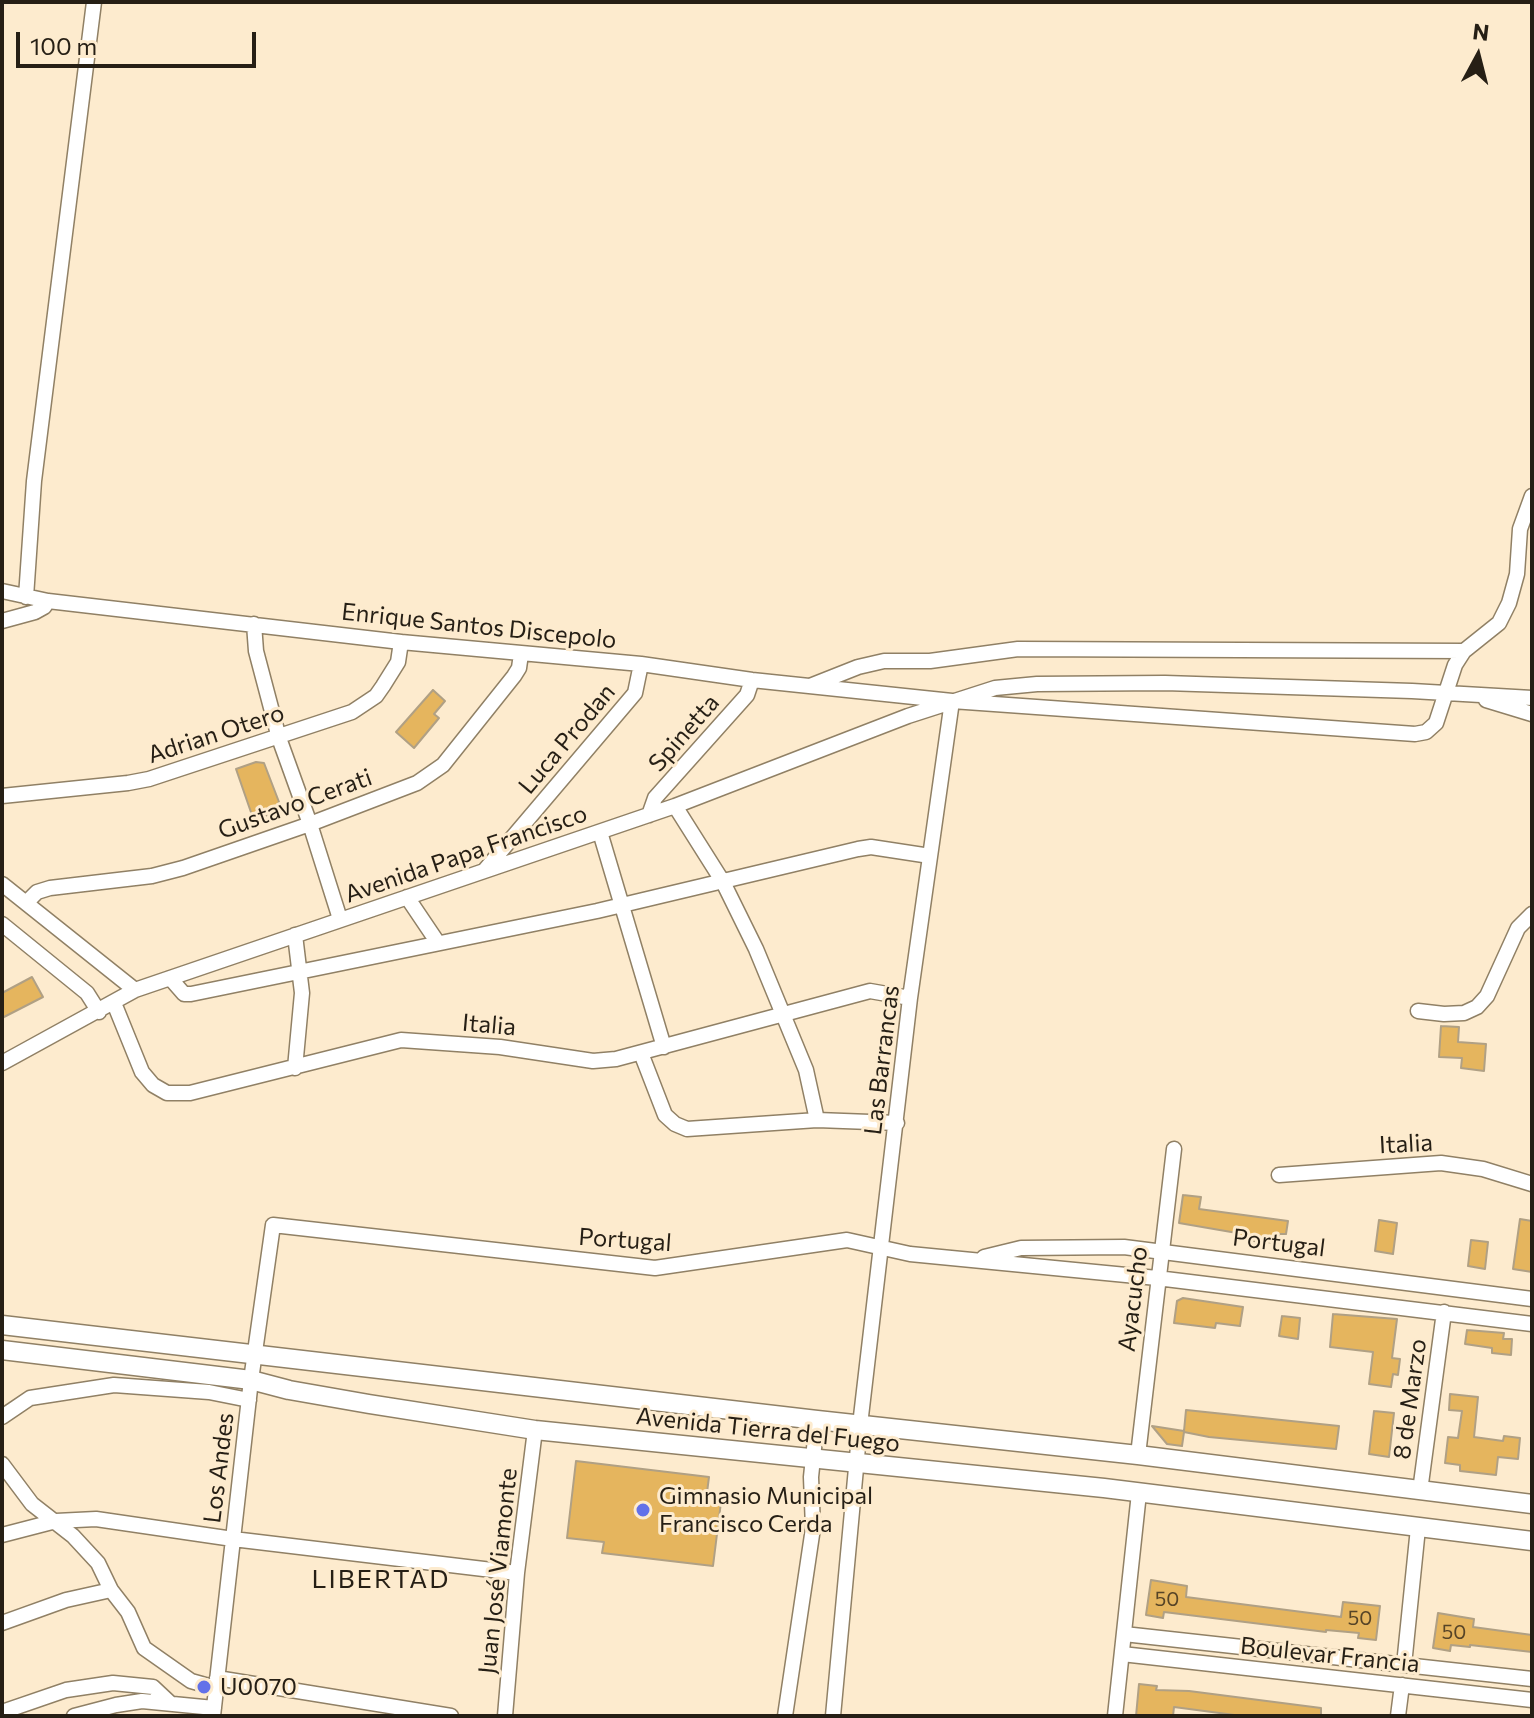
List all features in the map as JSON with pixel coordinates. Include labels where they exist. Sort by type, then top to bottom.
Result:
[{"type":"street","points":[[26,597],[34,481],[94,2]]},
{"type":"street","points":[[810,686],[858,667],[884,661],[930,661],[1018,649],[1464,651],[1499,623],[1509,603],[1517,574],[1520,529],[1532,496]]},
{"type":"street","name":"Enrique Santos Discepolo","points":[[2,591],[48,601],[401,642],[641,664],[752,680],[952,701],[1415,734],[1426,732],[1436,723],[1455,665],[1464,651]]},
{"type":"street","points":[[2,621],[35,612],[48,601]]},
{"type":"street","points":[[254,624],[256,651],[279,738],[340,919]]},
{"type":"street","name":"Adrian Otero","points":[[2,796],[128,783],[279,738],[364,706],[376,696],[398,662],[401,642]]},
{"type":"street","name":"Gustavo Cerati","points":[[26,903],[37,892],[50,888],[152,876],[183,868],[417,783],[443,765],[514,676],[521,654]]},
{"type":"street","name":"Luca Prodan","points":[[483,872],[635,693],[641,664]]},
{"type":"street","name":"Spinetta","points":[[649,815],[655,798],[747,695],[752,680]]},
{"type":"street","name":"Avenida Papa Francisco","points":[[2,1063],[135,990],[675,806],[952,701],[995,688],[1037,684],[1165,683],[1470,695]]},
{"type":"street","points":[[1470,695],[1532,698]]},
{"type":"street","points":[[1470,695],[1532,714]]},
{"type":"street","name":"Las Barrancas","points":[[833,1716],[860,1425],[910,998],[952,701]]},
{"type":"street","points":[[675,806],[723,882],[756,949],[806,1070],[817,1120]]},
{"type":"street","points":[[600,832],[664,1047]]},
{"type":"street","points":[[170,978],[184,994],[191,994],[622,905],[871,847],[930,856]]},
{"type":"street","points":[[2,884],[135,990]]},
{"type":"street","points":[[407,897],[438,943]]},
{"type":"street","points":[[1418,1011],[1464,1013],[1477,1007],[1487,996],[1518,928],[1532,914]]},
{"type":"street","points":[[2,924],[87,993],[99,1012]]},
{"type":"street","points":[[295,935],[302,993],[295,1068]]},
{"type":"street","name":"Italia","points":[[114,1003],[142,1072],[153,1085],[167,1093],[190,1093],[401,1040],[500,1047],[593,1061],[641,1053],[870,991],[910,998]]},
{"type":"street","points":[[641,1053],[665,1115],[687,1129],[817,1120],[897,1123]]},
{"type":"street","name":"Ayacucho","points":[[1138,1455],[1174,1149]]},
{"type":"street","name":"Italia","points":[[1279,1175],[1441,1163],[1483,1169],[1532,1184]]},
{"type":"street","name":"Portugal","points":[[273,1225],[655,1268],[847,1240],[910,1254],[1157,1278],[1532,1324]]},
{"type":"street","name":"Los Andes","points":[[213,1712],[254,1354],[273,1225]]},
{"type":"street","name":"Portugal","points":[[972,1260],[1021,1248],[1124,1247],[1532,1299]]},
{"type":"street","name":"8 de Marzo","points":[[1420,1491],[1444,1312]]},
{"type":"street","name":"Avenida Tierra del Fuego","points":[[2,1325],[1138,1455],[1532,1504]]},
{"type":"street","name":"Avenida Tierra del Fuego","points":[[2,1350],[251,1380],[289,1390],[535,1430],[1139,1493],[1532,1541]]},
{"type":"street","points":[[2,1417],[30,1398],[114,1385],[209,1392],[249,1400]]},
{"type":"street","points":[[785,1716],[813,1528],[813,1459],[817,1420]]},
{"type":"street","name":"Juan José Viamonte","points":[[505,1716],[517,1573],[535,1430]]},
{"type":"street","points":[[2,1464],[32,1504],[56,1521],[98,1563],[111,1590],[128,1612],[144,1648],[191,1681],[451,1716]]},
{"type":"street","points":[[1115,1716],[1139,1493]]},
{"type":"street","points":[[2,1535],[56,1521],[96,1519],[233,1539],[517,1573]]},
{"type":"street","points":[[1404,1665],[1418,1528]]},
{"type":"street","points":[[2,1623],[66,1600],[111,1590]]},
{"type":"street","name":"Boulevar Francia","points":[[1124,1634],[1532,1679]]},
{"type":"street","name":"Boulevar Francia","points":[[1122,1654],[1532,1700]]},
{"type":"street","points":[[2,1712],[66,1690],[113,1683],[153,1687],[169,1702]]},
{"type":"street","points":[[1398,1716],[1402,1685]]},
{"type":"street","points":[[74,1716],[142,1701],[169,1702],[190,1710],[213,1712]]},
{"type":"building","points":[[433,690],[445,701],[434,714],[439,718],[414,748],[396,732]]},
{"type":"building","points":[[256,762],[264,763],[279,802],[270,814],[254,821],[236,769]]},
{"type":"building","points":[[32,977],[43,997],[2,1018],[2,993]]},
{"type":"building","points":[[1441,1026],[1459,1027],[1458,1042],[1486,1044],[1484,1071],[1461,1068],[1462,1058],[1439,1057]]},
{"type":"building","points":[[1183,1195],[1201,1197],[1199,1209],[1288,1221],[1286,1234],[1279,1234],[1278,1243],[1253,1241],[1236,1238],[1237,1233],[1179,1223]]},
{"type":"building","points":[[1520,1219],[1532,1221],[1532,1272],[1513,1269]]},
{"type":"building","points":[[1379,1220],[1397,1223],[1393,1254],[1375,1251]]},
{"type":"building","points":[[1471,1240],[1488,1242],[1485,1269],[1468,1266]]},
{"type":"building","points":[[1183,1298],[1243,1307],[1240,1326],[1216,1323],[1215,1328],[1174,1323],[1177,1301]]},
{"type":"building","points":[[1333,1314],[1397,1319],[1392,1358],[1400,1359],[1398,1375],[1393,1374],[1391,1387],[1369,1384],[1373,1352],[1330,1347]]},
{"type":"building","points":[[1282,1316],[1300,1318],[1298,1339],[1279,1336]]},
{"type":"building","points":[[1467,1330],[1504,1333],[1503,1339],[1512,1339],[1511,1355],[1492,1353],[1492,1348],[1465,1344]]},
{"type":"building","points":[[1450,1394],[1478,1397],[1474,1437],[1503,1441],[1504,1436],[1520,1438],[1518,1459],[1498,1457],[1496,1475],[1460,1471],[1460,1465],[1445,1463],[1448,1437],[1458,1438],[1462,1411],[1449,1410]]},
{"type":"building","points":[[1186,1410],[1339,1426],[1336,1449],[1184,1432],[1182,1446],[1167,1444],[1152,1426],[1184,1431]]},
{"type":"building","points":[[1374,1411],[1394,1413],[1389,1457],[1369,1454]]},
{"type":"building","points":[[576,1461],[709,1477],[706,1500],[721,1502],[713,1566],[602,1553],[604,1542],[567,1538]]},
{"type":"building","points":[[1151,1580],[1187,1586],[1186,1597],[1341,1617],[1343,1602],[1380,1606],[1376,1640],[1358,1638],[1359,1633],[1326,1632],[1164,1612],[1163,1618],[1146,1615]]},
{"type":"building","points":[[1438,1613],[1474,1619],[1473,1627],[1532,1635],[1532,1652],[1470,1645],[1451,1645],[1450,1651],[1433,1648]]},
{"type":"building","points":[[1139,1684],[1157,1686],[1156,1690],[1189,1691],[1321,1708],[1321,1716],[1242,1716],[1174,1707],[1173,1716],[1136,1716]]},
{"type":"place","name":"Gimnasio Municipal Francisco Cerda","points":[[643,1510]]},
{"type":"place","name":"U0070","points":[[204,1687]]},
{"type":"district","name":"LIBERTAD","points":[[381,1579]]}]
